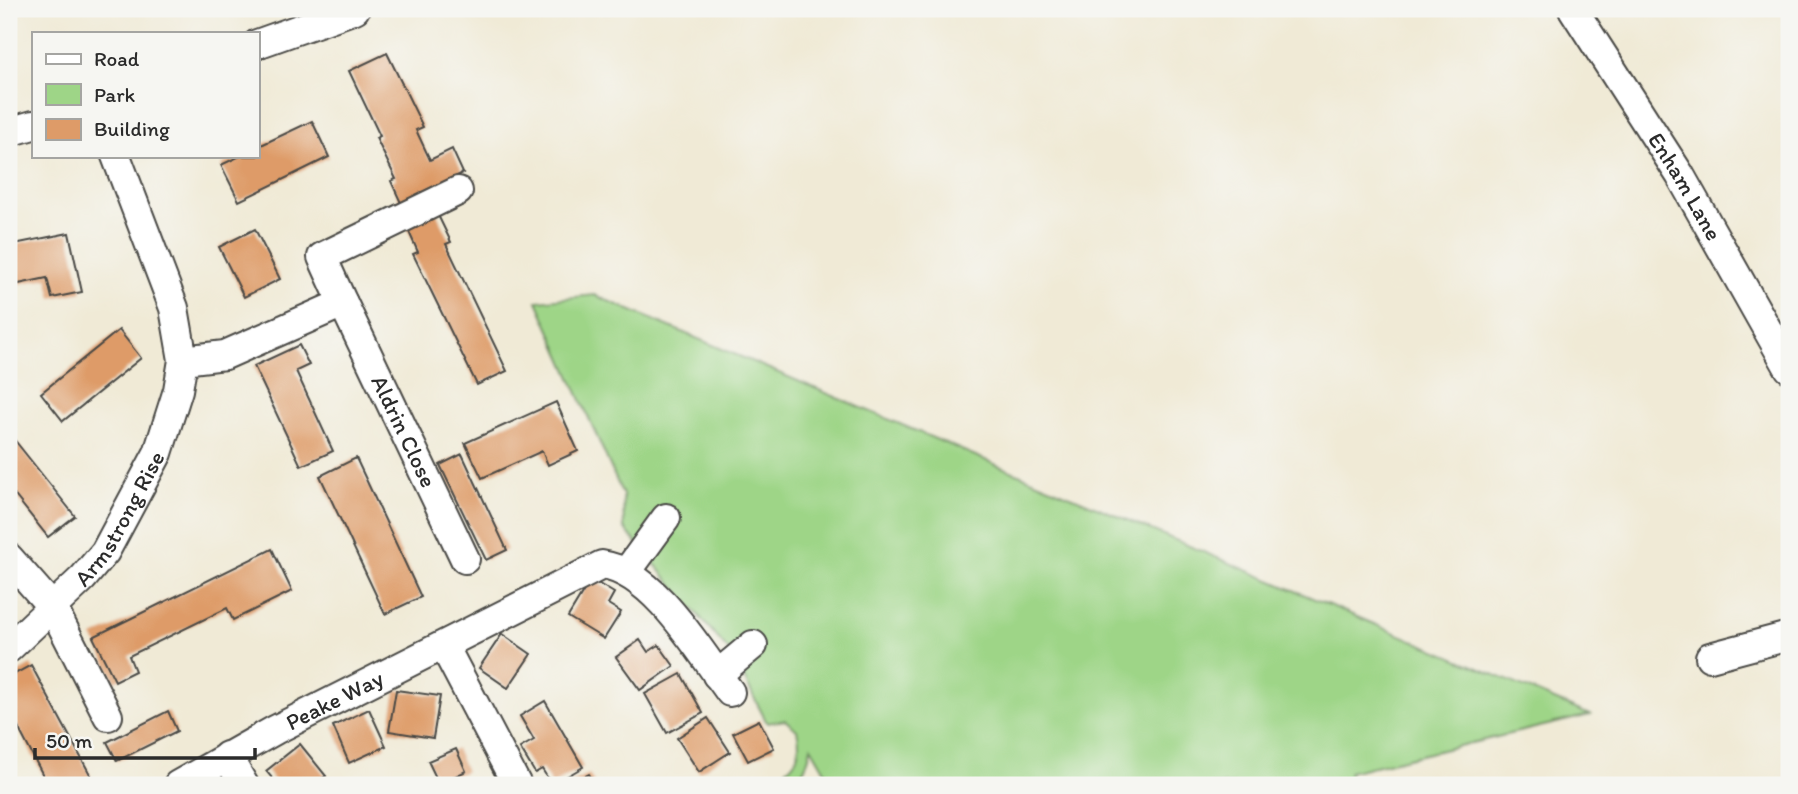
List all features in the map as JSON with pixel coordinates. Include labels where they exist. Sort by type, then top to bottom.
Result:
[{"type":"street","points":[[259,43],[355,9]]},
{"type":"street","name":"Enham Lane","points":[[1573,9],[1680,175],[1789,368]]},
{"type":"street","points":[[9,132],[32,125]]},
{"type":"street","points":[[117,158],[174,308],[183,360],[225,355],[343,303]]},
{"type":"street","name":"Aldrin Close","points":[[458,191],[322,257],[466,559]]},
{"type":"street","name":"Armstrong Rise","points":[[9,648],[94,566],[127,516],[158,453],[178,390],[183,360]]},
{"type":"street","points":[[666,518],[626,572],[668,611],[723,684],[753,645]]},
{"type":"street","points":[[9,558],[53,608],[108,716]]},
{"type":"street","name":"Peake Way","points":[[178,785],[589,569],[602,565],[626,572]]},
{"type":"street","points":[[1710,657],[1789,636]]},
{"type":"street","points":[[444,646],[517,785]]},
{"type":"street","points":[[227,757],[244,785]]},
{"type":"green space","points":[[594,295],[1590,715],[1349,772],[1353,785],[811,785],[815,781],[832,783],[811,747],[802,773],[795,780],[777,785],[738,785],[775,776],[792,765],[799,745],[797,730],[785,720],[767,723],[744,678],[745,670],[624,528],[623,495],[537,301]]},
{"type":"building","points":[[387,53],[423,127],[416,130],[430,160],[452,149],[463,173],[401,203],[391,181],[396,179],[376,138],[380,136],[349,71]]},
{"type":"building","points":[[312,121],[329,157],[239,201],[221,165],[236,158],[259,158],[259,146]]},
{"type":"building","points":[[435,209],[451,242],[446,244],[507,371],[477,385],[413,254],[418,252],[405,223]]},
{"type":"building","points":[[255,229],[280,279],[244,297],[219,247]]},
{"type":"building","points":[[69,233],[82,292],[52,298],[47,278],[9,286],[9,245]]},
{"type":"building","points":[[119,330],[141,358],[63,421],[41,393]]},
{"type":"building","points":[[299,345],[309,365],[296,371],[333,451],[301,466],[254,366]]},
{"type":"building","points":[[556,402],[578,451],[548,465],[542,451],[482,478],[465,443]]},
{"type":"building","points":[[9,433],[75,516],[48,537],[9,488]]},
{"type":"building","points":[[462,454],[507,550],[486,560],[440,465]]},
{"type":"building","points":[[356,458],[421,597],[385,614],[320,476]]},
{"type":"building","points":[[272,549],[292,591],[233,620],[227,608],[129,656],[135,671],[115,681],[93,637]]},
{"type":"building","points":[[591,579],[614,593],[608,604],[621,612],[604,639],[568,617]]},
{"type":"building","points":[[502,634],[531,654],[508,688],[479,668]]},
{"type":"building","points":[[640,640],[648,652],[659,645],[674,666],[640,690],[616,657]]},
{"type":"building","points":[[31,665],[91,776],[74,785],[48,785],[9,710],[9,677]]},
{"type":"building","points":[[681,674],[703,713],[667,733],[645,694]]},
{"type":"building","points":[[396,690],[440,696],[433,738],[389,731]]},
{"type":"building","points":[[545,701],[583,767],[552,785],[542,769],[535,773],[520,748],[534,740],[520,716]]},
{"type":"building","points":[[369,709],[386,746],[349,763],[333,726]]},
{"type":"building","points":[[168,711],[177,731],[117,761],[107,742]]},
{"type":"building","points":[[708,718],[730,752],[699,772],[677,738]]},
{"type":"building","points":[[759,720],[774,748],[748,761],[733,733]]},
{"type":"building","points":[[300,744],[326,776],[313,785],[278,785],[266,771]]},
{"type":"building","points":[[456,749],[466,771],[439,784],[428,761]]},
{"type":"building","points":[[589,774],[595,785],[569,785]]}]
